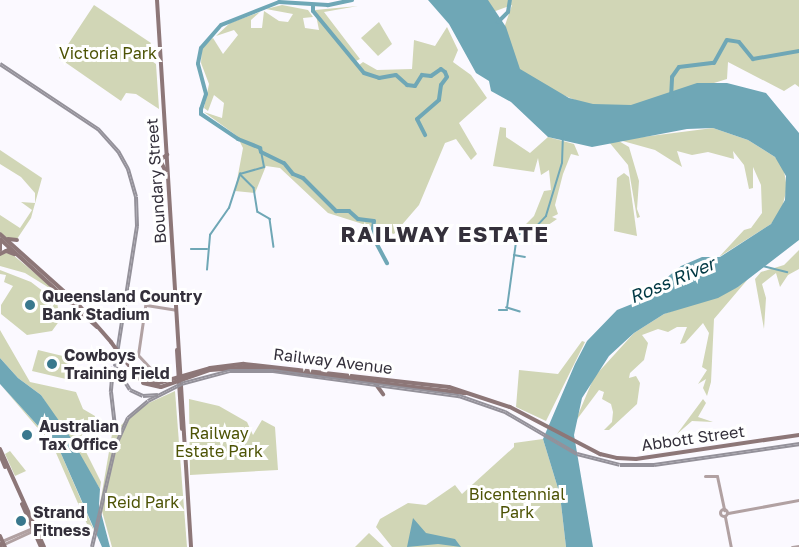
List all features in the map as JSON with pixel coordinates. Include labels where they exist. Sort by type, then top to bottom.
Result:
[{"type":"main road","name":"Boundary Street","points":[[156,0],[190,547]]},
{"type":"main road","points":[[165,123],[159,131],[166,142]]},
{"type":"main road","points":[[167,155],[160,160],[168,176]]},
{"type":"main road","points":[[0,237],[10,241],[18,240]]},
{"type":"main road","points":[[0,237],[71,300]]},
{"type":"main road","points":[[0,237],[0,252],[10,248]]},
{"type":"main road","points":[[10,248],[71,300],[110,343],[139,381],[155,387],[176,388],[180,406]]},
{"type":"main road","name":"Boundary Street","points":[[177,333],[190,547]]},
{"type":"main road","points":[[119,354],[145,382],[162,384],[180,380]]},
{"type":"main road","points":[[179,355],[182,373],[187,375]]},
{"type":"main road","name":"Railway Avenue","points":[[180,380],[187,375],[210,368],[256,364],[448,387],[483,397],[543,423]]},
{"type":"main road","name":"Railway Avenue","points":[[180,380],[210,370],[249,367],[483,397]]},
{"type":"main road","points":[[170,386],[180,380]]},
{"type":"main road","points":[[372,381],[385,392],[391,384]]},
{"type":"main road","name":"Abbott Street","points":[[543,423],[608,456],[636,459],[799,435]]},
{"type":"main road","points":[[0,449],[43,547]]},
{"type":"main road","points":[[0,455],[13,480]]},
{"type":"street","points":[[146,300],[138,355],[160,379]]},
{"type":"street","points":[[146,305],[176,310]]},
{"type":"street","points":[[705,476],[717,476],[726,511],[725,517],[731,547]]},
{"type":"street","points":[[726,511],[799,500]]},
{"type":"street","points":[[2,543],[35,528]]},
{"type":"street","points":[[792,547],[799,546]]},
{"type":"green space","points":[[483,0],[799,0],[799,87],[795,84],[784,91],[728,62],[727,79],[636,107],[597,109],[529,81],[508,55],[503,31],[512,5],[490,13]]},
{"type":"green space","name":"Victoria Park","points":[[94,5],[151,43],[143,55],[156,64],[159,109],[136,94],[126,93],[121,101],[59,58]]},
{"type":"green space","points":[[282,5],[308,10],[313,17],[303,18],[305,28],[319,30],[315,10],[358,6],[324,12],[360,59],[356,61],[359,65],[363,62],[377,70],[412,69],[414,40],[435,46],[447,27],[458,50],[453,62],[471,75],[487,98],[459,123],[477,154],[471,160],[456,139],[445,143],[419,205],[394,234],[328,213],[280,168],[266,166],[255,193],[235,191],[243,148],[237,136],[204,112],[222,118],[224,103],[214,95],[208,111],[204,108],[209,84],[201,63],[202,45],[213,38],[223,54],[238,35],[234,30],[216,36],[230,23],[260,12],[251,20],[251,28],[262,28],[264,11],[279,21],[288,22],[293,14],[266,9]]},
{"type":"green space","points":[[379,22],[392,44],[378,56],[361,38]]},
{"type":"green space","points":[[500,127],[506,128],[506,137],[530,153],[548,137],[574,144],[579,156],[571,154],[563,174],[555,205],[558,214],[552,217],[557,219],[538,232],[521,229],[534,216],[544,191],[551,190],[549,170],[541,175],[538,158],[534,172],[493,166]]},
{"type":"green space","points":[[713,128],[748,140],[775,157],[783,165],[787,188],[781,212],[771,224],[719,257],[744,230],[751,228],[762,213],[761,185],[753,167],[753,188],[749,189],[744,165],[733,151],[734,159],[708,152],[692,155],[677,151],[682,167],[655,150],[619,140]]},
{"type":"green space","points":[[617,140],[629,147],[639,181],[637,209],[640,217],[637,218],[628,165],[609,142]]},
{"type":"green space","points":[[0,150],[42,178],[31,218],[17,239],[7,238],[0,232],[0,215],[20,228],[32,210],[21,202],[35,203],[35,193],[21,177],[0,164]]},
{"type":"green space","points":[[624,173],[629,177],[637,236],[614,231],[617,178]]},
{"type":"green space","points":[[799,250],[799,269],[788,275],[780,287],[776,273],[762,284],[766,298],[764,329],[755,279],[761,272],[784,265]]},
{"type":"green space","points":[[6,253],[13,255],[51,289],[25,273],[0,266],[0,255]]},
{"type":"green space","name":"Queensland Country Bank Stadium","points":[[0,270],[31,282],[57,302],[60,320],[52,331],[27,335],[1,314],[1,305],[13,286],[4,282],[6,275],[0,274]]},
{"type":"green space","points":[[748,279],[714,319],[711,382],[707,396],[703,388],[706,379],[698,384],[707,370],[702,367],[709,333],[703,323],[685,343],[680,344],[687,327],[677,327],[668,332],[658,329],[642,335],[648,343],[644,360],[630,373],[629,378],[636,376],[640,383],[637,404],[609,430],[604,430],[612,422],[613,412],[611,404],[602,399],[604,392],[599,390],[575,422],[594,377],[634,333],[664,314],[738,287]]},
{"type":"green space","points":[[0,330],[30,382],[76,392],[83,409],[95,416],[94,424],[79,438],[101,482],[100,489],[41,395],[18,378],[0,358]]},
{"type":"green space","points":[[582,341],[585,342],[546,421],[516,407],[519,370],[558,374]]},
{"type":"green space","name":"Cowboys Training Field","points":[[38,350],[71,358],[66,379],[32,371]]},
{"type":"green space","points":[[0,384],[59,449],[94,530],[87,524],[53,446]]},
{"type":"green space","name":"Reid Park","points":[[175,391],[187,547],[112,547],[100,504],[112,434],[140,407]]},
{"type":"green space","name":"Railway Estate Park","points":[[189,399],[219,406],[247,422],[253,435],[262,420],[275,427],[278,470],[190,475]]},
{"type":"green space","points":[[703,399],[706,403],[698,417],[713,422],[692,421],[677,434]]},
{"type":"green space","name":"Bicentennial Park","points":[[543,439],[560,495],[566,547],[392,547],[376,527],[380,519],[408,503],[426,505],[455,485],[462,494],[514,447],[514,443]]},
{"type":"green space","points":[[10,451],[26,471],[15,476],[5,454]]},
{"type":"green space","points":[[369,533],[384,547],[355,547]]},
{"type":"water","name":"Ross River","points":[[428,0],[488,0],[506,27],[520,69],[569,98],[593,104],[631,105],[697,83],[727,83],[766,93],[799,133],[799,240],[738,287],[718,298],[664,314],[634,333],[609,356],[582,398],[574,435],[593,547],[566,547],[560,495],[543,439],[575,364],[587,341],[617,310],[637,302],[681,266],[702,257],[720,257],[771,224],[785,200],[786,176],[775,157],[748,140],[713,128],[687,129],[592,147],[548,137],[511,102],[491,91],[489,81],[476,73],[449,24]]},
{"type":"water","points":[[0,358],[18,378],[41,395],[71,438],[100,489],[99,505],[110,547],[102,547],[59,449],[0,384]]},
{"type":"water","points":[[413,518],[426,533],[455,539],[461,547],[438,544],[407,547]]},
{"type":"waterway","points":[[352,0],[328,5],[279,2],[221,25],[201,48],[198,64],[206,94],[201,114],[238,139],[260,148],[261,152],[284,163],[293,174],[303,178],[336,211],[349,211],[358,219],[374,221],[372,235],[387,263]]},
{"type":"waterway","points":[[498,22],[508,12],[510,0]]},
{"type":"waterway","points":[[313,5],[313,11],[364,73],[379,78],[396,75],[407,85],[415,86],[422,75],[431,76],[441,69],[445,72],[447,77],[441,85],[439,100],[417,119],[425,135]]},
{"type":"waterway","points":[[671,98],[672,77],[679,67],[714,63],[727,40],[739,42],[753,59],[799,51]]},
{"type":"waterway","points":[[520,312],[507,308],[517,235],[535,228],[546,216],[562,163],[563,138]]},
{"type":"waterway","points":[[207,270],[210,235],[229,208],[240,174],[264,167],[261,152]]},
{"type":"waterway","points":[[241,175],[254,188],[258,212],[270,219],[274,247]]},
{"type":"waterway","points":[[191,249],[207,249]]},
{"type":"waterway","points":[[514,255],[525,257]]},
{"type":"waterway","points":[[763,266],[787,272]]},
{"type":"waterway","points":[[499,310],[507,310]]},
{"type":"railway","points":[[0,64],[98,129],[118,151],[128,169],[136,197],[137,226],[115,366],[130,390],[143,396],[158,395]]},
{"type":"railway","points":[[113,367],[111,392],[116,435]]},
{"type":"railway","points":[[92,547],[115,447],[128,418],[148,401],[181,384],[230,371],[273,371],[459,396],[505,412],[577,454],[620,465],[654,465],[799,444]]},
{"type":"place","name":"Queensland Country Bank Stadium","points":[[30,305]]},
{"type":"place","name":"Cowboys Training Field","points":[[52,364]]},
{"type":"place","name":"Australian Tax Office","points":[[27,435]]},
{"type":"place","name":"Strand Fitness","points":[[21,521]]},
{"type":"district","name":"RAILWAY ESTATE","points":[[445,234]]}]
